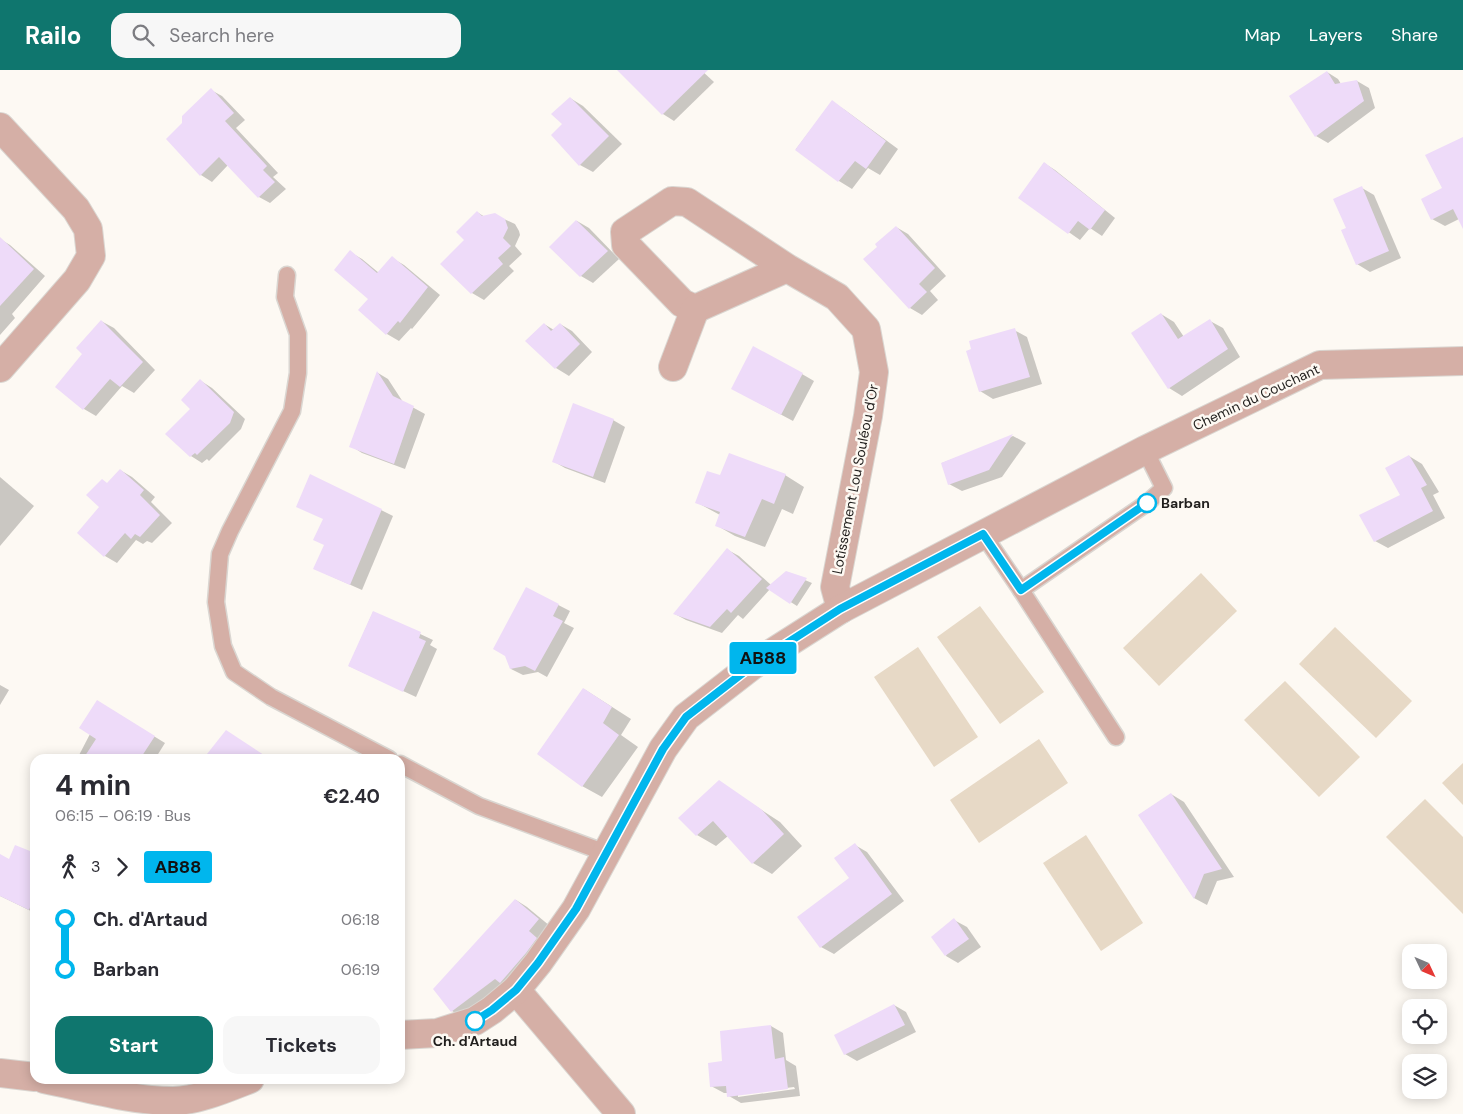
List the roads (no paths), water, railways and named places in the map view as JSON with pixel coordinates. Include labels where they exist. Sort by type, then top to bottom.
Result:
[{"type":"street","points":[[0,127],[76,209],[88,229],[91,256],[77,280],[0,368]]},
{"type":"street","name":"Lotissement Lou Souléou d'Or","points":[[695,309],[682,303],[626,245],[625,232],[672,201],[687,202],[787,268],[837,298],[866,329],[874,372],[868,416],[835,587],[840,609]]},
{"type":"street","points":[[673,367],[695,309],[787,268]]},
{"type":"street","name":"Chemin du Couchant","points":[[405,1035],[437,1032],[475,1021],[516,990],[538,963],[576,909],[663,749],[686,717],[753,665],[840,609],[1145,450],[1320,365],[1463,361]]},
{"type":"street","points":[[516,990],[622,1114]]},
{"type":"street","points":[[0,1074],[30,1077]]},
{"type":"street","points":[[69,1084],[138,1098],[174,1101],[210,1094],[237,1084]]},
{"type":"lane","points":[[287,275],[285,297],[298,334],[298,374],[292,411],[220,554],[216,602],[223,646],[234,672],[271,696],[380,754]]},
{"type":"lane","points":[[1021,590],[1147,503],[1164,488],[1145,450]]},
{"type":"lane","points":[[983,534],[1116,737]]},
{"type":"lane","points":[[405,767],[479,806],[606,853]]},
{"type":"place","name":"Barban","points":[[1147,503]]},
{"type":"place","name":"Ch. d'Artaud","points":[[475,1021]]}]
